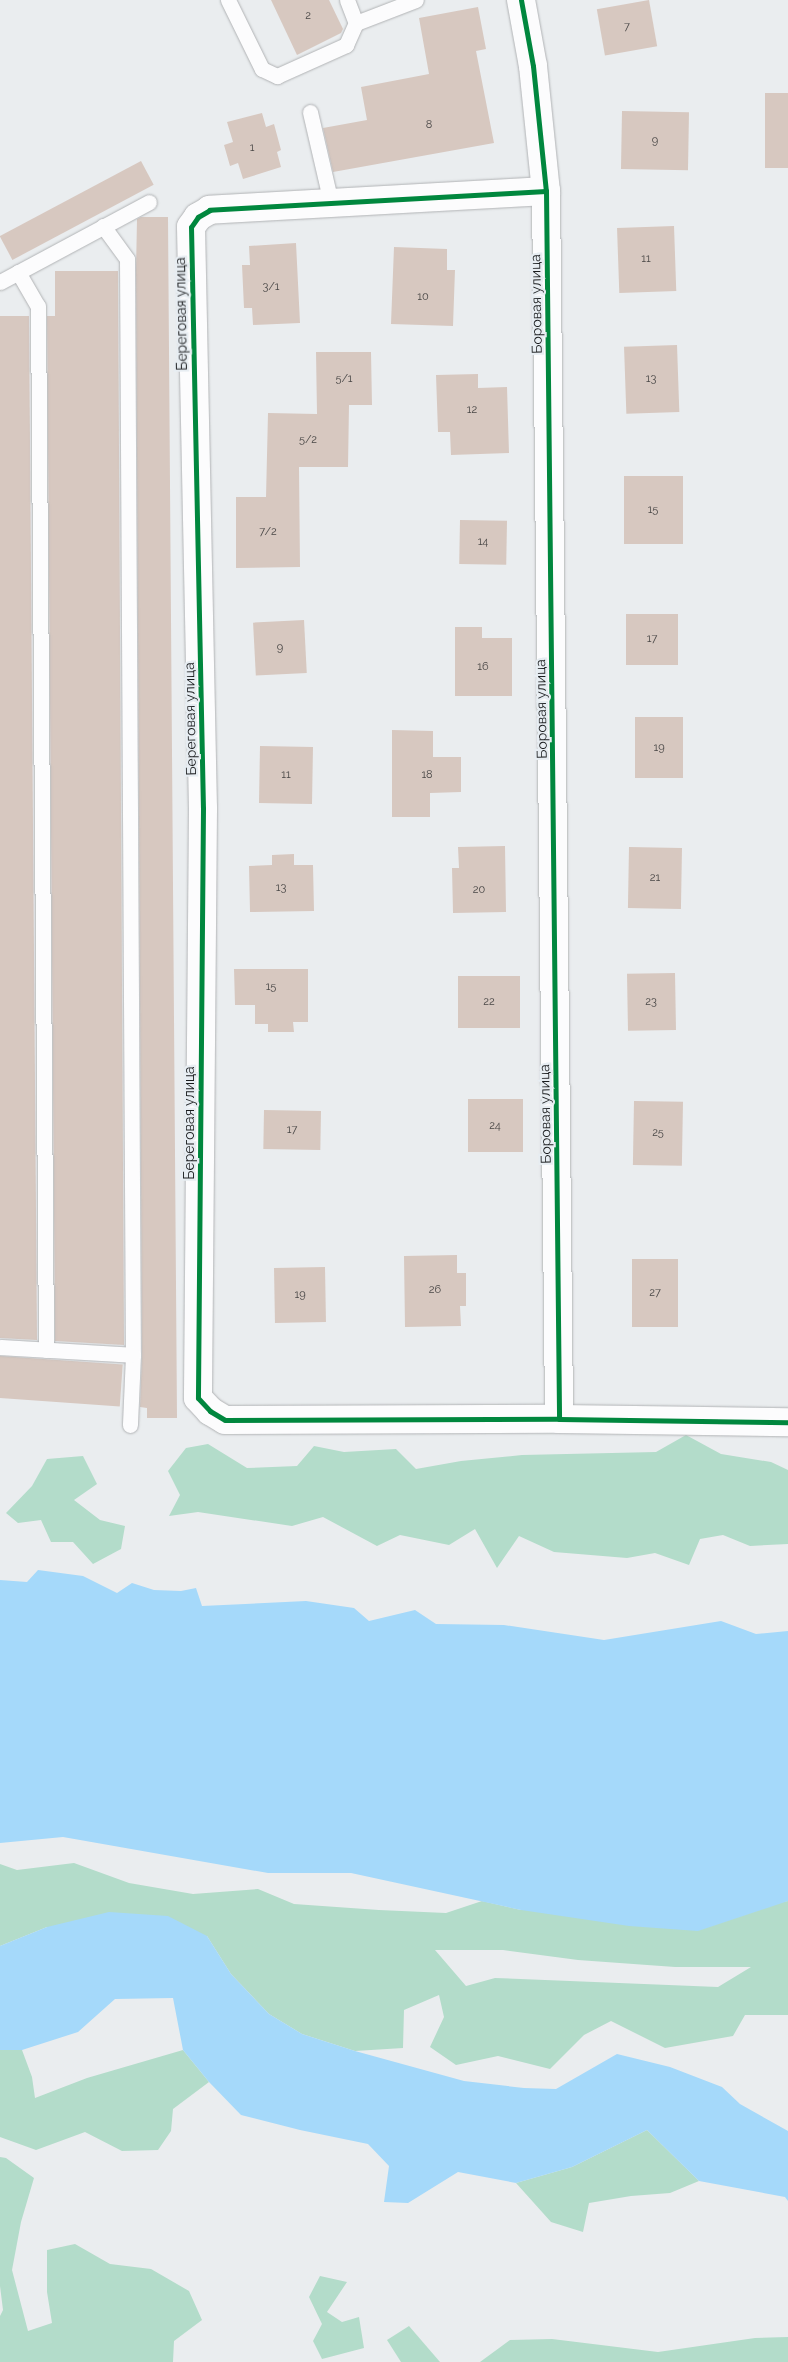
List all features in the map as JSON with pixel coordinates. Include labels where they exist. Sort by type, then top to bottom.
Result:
[{"type":"street","name":"Боровая улица","points":[[521,0],[533,66],[546,191],[560,1419]]},
{"type":"street","name":"Береговая улица","points":[[546,191],[210,210],[198,217],[191,227],[203,808],[198,1398],[210,1411],[225,1420],[560,1419]]},
{"type":"street","points":[[560,1419],[788,1422]]},
{"type":"lane","points":[[228,0],[262,69],[277,76],[346,45],[356,23],[348,0]]},
{"type":"lane","points":[[356,23],[416,0]]},
{"type":"lane","points":[[310,112],[330,203]]},
{"type":"lane","points":[[0,282],[149,202]]},
{"type":"lane","points":[[103,226],[127,259],[133,1355],[130,1425]]},
{"type":"lane","points":[[18,272],[38,306],[46,1350]]},
{"type":"lane","points":[[0,1347],[133,1355]]},
{"type":"green space","points":[[686,1435],[721,1454],[771,1462],[788,1470],[788,1544],[750,1546],[723,1535],[700,1539],[689,1565],[655,1553],[627,1558],[554,1552],[519,1536],[497,1568],[475,1529],[449,1545],[400,1535],[377,1546],[323,1517],[292,1526],[198,1512],[169,1516],[180,1495],[168,1471],[186,1448],[208,1444],[247,1468],[297,1466],[314,1446],[344,1452],[396,1449],[416,1469],[461,1461],[522,1455],[656,1452]]},
{"type":"green space","points":[[83,1456],[97,1484],[74,1500],[100,1520],[125,1526],[121,1549],[93,1564],[73,1542],[51,1542],[41,1520],[18,1523],[6,1513],[32,1486],[47,1459]]},
{"type":"green space","points":[[74,1863],[129,1883],[193,1894],[258,1889],[294,1904],[446,1913],[482,1901],[521,1910],[778,1903],[788,1901],[788,2015],[745,2015],[733,2036],[665,2048],[611,2021],[584,2035],[550,2069],[498,2056],[456,2065],[430,2047],[444,2017],[439,1995],[404,2010],[403,2048],[355,2051],[302,2034],[269,2014],[231,1974],[207,1936],[47,1927],[0,1946],[0,1864],[17,1870]],"holes":[[[435,1950],[503,1950],[578,1960],[675,1967],[751,1967],[718,1987],[495,1978],[466,1986]]]},
{"type":"green space","points":[[0,2050],[22,2050],[32,2077],[35,2098],[87,2078],[183,2050],[209,2082],[173,2109],[171,2131],[158,2150],[122,2151],[85,2132],[36,2150],[0,2137]]},
{"type":"green space","points":[[647,2130],[699,2181],[670,2193],[631,2196],[589,2203],[583,2232],[551,2222],[516,2183],[572,2167]]},
{"type":"green space","points":[[0,2157],[6,2158],[34,2178],[21,2222],[12,2270],[28,2331],[52,2323],[47,2292],[47,2250],[75,2244],[110,2264],[151,2269],[189,2291],[202,2320],[174,2341],[173,2362],[0,2362],[0,2316],[3,2310],[0,2286]]},
{"type":"green space","points":[[320,2276],[347,2282],[327,2312],[342,2322],[359,2317],[364,2348],[322,2359],[313,2341],[322,2324],[309,2297]]},
{"type":"green space","points":[[409,2326],[440,2362],[401,2362],[387,2340]]},
{"type":"green space","points":[[788,2337],[788,2362],[480,2362],[510,2340],[552,2339],[658,2352],[755,2338]]},
{"type":"water","points":[[38,1570],[83,1576],[117,1593],[132,1583],[154,1590],[181,1591],[196,1588],[202,1606],[306,1601],[354,1608],[369,1621],[415,1610],[436,1624],[504,1625],[604,1640],[721,1621],[756,1634],[788,1631],[788,1901],[698,1931],[629,1926],[521,1910],[351,1873],[268,1873],[63,1837],[0,1843],[0,1580],[27,1582]]},
{"type":"water","points":[[109,1912],[168,1916],[207,1936],[231,1974],[269,2014],[302,2034],[355,2051],[464,2081],[524,2088],[556,2089],[617,2054],[670,2067],[722,2087],[740,2104],[788,2131],[788,2201],[785,2197],[699,2181],[647,2130],[572,2167],[516,2183],[458,2172],[408,2203],[384,2202],[389,2166],[368,2144],[241,2115],[209,2082],[183,2050],[173,1998],[115,1999],[78,2032],[22,2050],[0,2050],[0,1946],[47,1927]]},
{"type":"building","points":[[271,0],[329,0],[343,29],[341,33],[297,55]]},
{"type":"building","points":[[649,0],[657,46],[605,55],[597,9]]},
{"type":"building","points":[[478,7],[486,49],[476,51],[494,143],[333,172],[323,128],[367,120],[361,87],[429,74],[419,18]]},
{"type":"building","points":[[765,93],[788,93],[788,168],[765,168]]},
{"type":"building","points":[[622,111],[689,112],[688,170],[621,169]]},
{"type":"building","points":[[262,113],[266,127],[274,124],[281,150],[277,152],[281,167],[243,179],[238,163],[230,166],[224,145],[233,142],[227,122]]},
{"type":"building","points":[[141,161],[154,185],[12,260],[0,236]]},
{"type":"building","points":[[141,217],[168,217],[177,1418],[147,1418],[147,1408],[140,1407],[142,1355],[136,271],[137,219]]},
{"type":"building","points":[[674,226],[676,291],[619,293],[617,228]]},
{"type":"building","points":[[296,243],[300,323],[253,325],[252,308],[244,308],[242,265],[250,265],[249,246]]},
{"type":"building","points":[[394,247],[447,249],[447,270],[455,270],[453,326],[391,324]]},
{"type":"building","points":[[55,271],[118,271],[124,1345],[55,1341],[47,316],[55,316]]},
{"type":"building","points":[[0,316],[29,316],[37,1340],[0,1338]]},
{"type":"building","points":[[677,345],[679,412],[626,414],[624,347]]},
{"type":"building","points":[[316,352],[371,352],[372,405],[349,405],[348,467],[299,467],[300,567],[236,568],[236,497],[266,497],[268,413],[317,414]]},
{"type":"building","points":[[478,374],[478,388],[507,387],[509,453],[451,455],[450,432],[438,432],[436,375]]},
{"type":"building","points":[[624,476],[683,476],[683,544],[624,544]]},
{"type":"building","points":[[460,520],[507,521],[506,565],[459,564]]},
{"type":"building","points":[[626,614],[678,614],[678,665],[626,665]]},
{"type":"building","points":[[304,620],[307,673],[256,676],[253,623]]},
{"type":"building","points":[[455,627],[482,627],[482,638],[512,638],[512,696],[455,696]]},
{"type":"building","points":[[635,717],[683,717],[683,778],[635,778]]},
{"type":"building","points":[[392,730],[433,731],[433,757],[461,757],[461,792],[430,793],[430,817],[392,817]]},
{"type":"building","points":[[260,746],[313,747],[312,804],[259,803]]},
{"type":"building","points":[[505,846],[506,912],[453,913],[452,868],[459,868],[458,847]]},
{"type":"building","points":[[629,847],[682,848],[681,909],[628,908]]},
{"type":"building","points":[[294,854],[294,865],[313,865],[314,911],[250,912],[249,866],[272,865],[272,855]]},
{"type":"building","points":[[234,969],[308,969],[308,1022],[293,1022],[294,1032],[268,1032],[268,1024],[255,1024],[255,1005],[235,1005]]},
{"type":"building","points":[[675,973],[676,1030],[628,1031],[627,974]]},
{"type":"building","points":[[458,976],[520,976],[520,1028],[458,1028]]},
{"type":"building","points":[[468,1099],[523,1099],[523,1152],[468,1152]]},
{"type":"building","points":[[634,1101],[683,1102],[682,1166],[633,1165]]},
{"type":"building","points":[[264,1110],[321,1111],[320,1150],[263,1149]]},
{"type":"building","points":[[457,1255],[457,1273],[466,1273],[466,1306],[460,1306],[461,1326],[405,1327],[404,1256]]},
{"type":"building","points":[[632,1259],[678,1259],[678,1327],[632,1327]]},
{"type":"building","points":[[325,1267],[326,1322],[275,1323],[274,1268]]},
{"type":"building","points":[[0,1356],[123,1365],[120,1406],[0,1398]]},
{"type":"cycle path","points":[[521,0],[533,66],[546,191],[559,1419]]},
{"type":"cycle path","points":[[546,191],[210,210],[198,217],[191,227],[203,808],[198,1398],[210,1411],[225,1420],[559,1419],[788,1422]]}]
